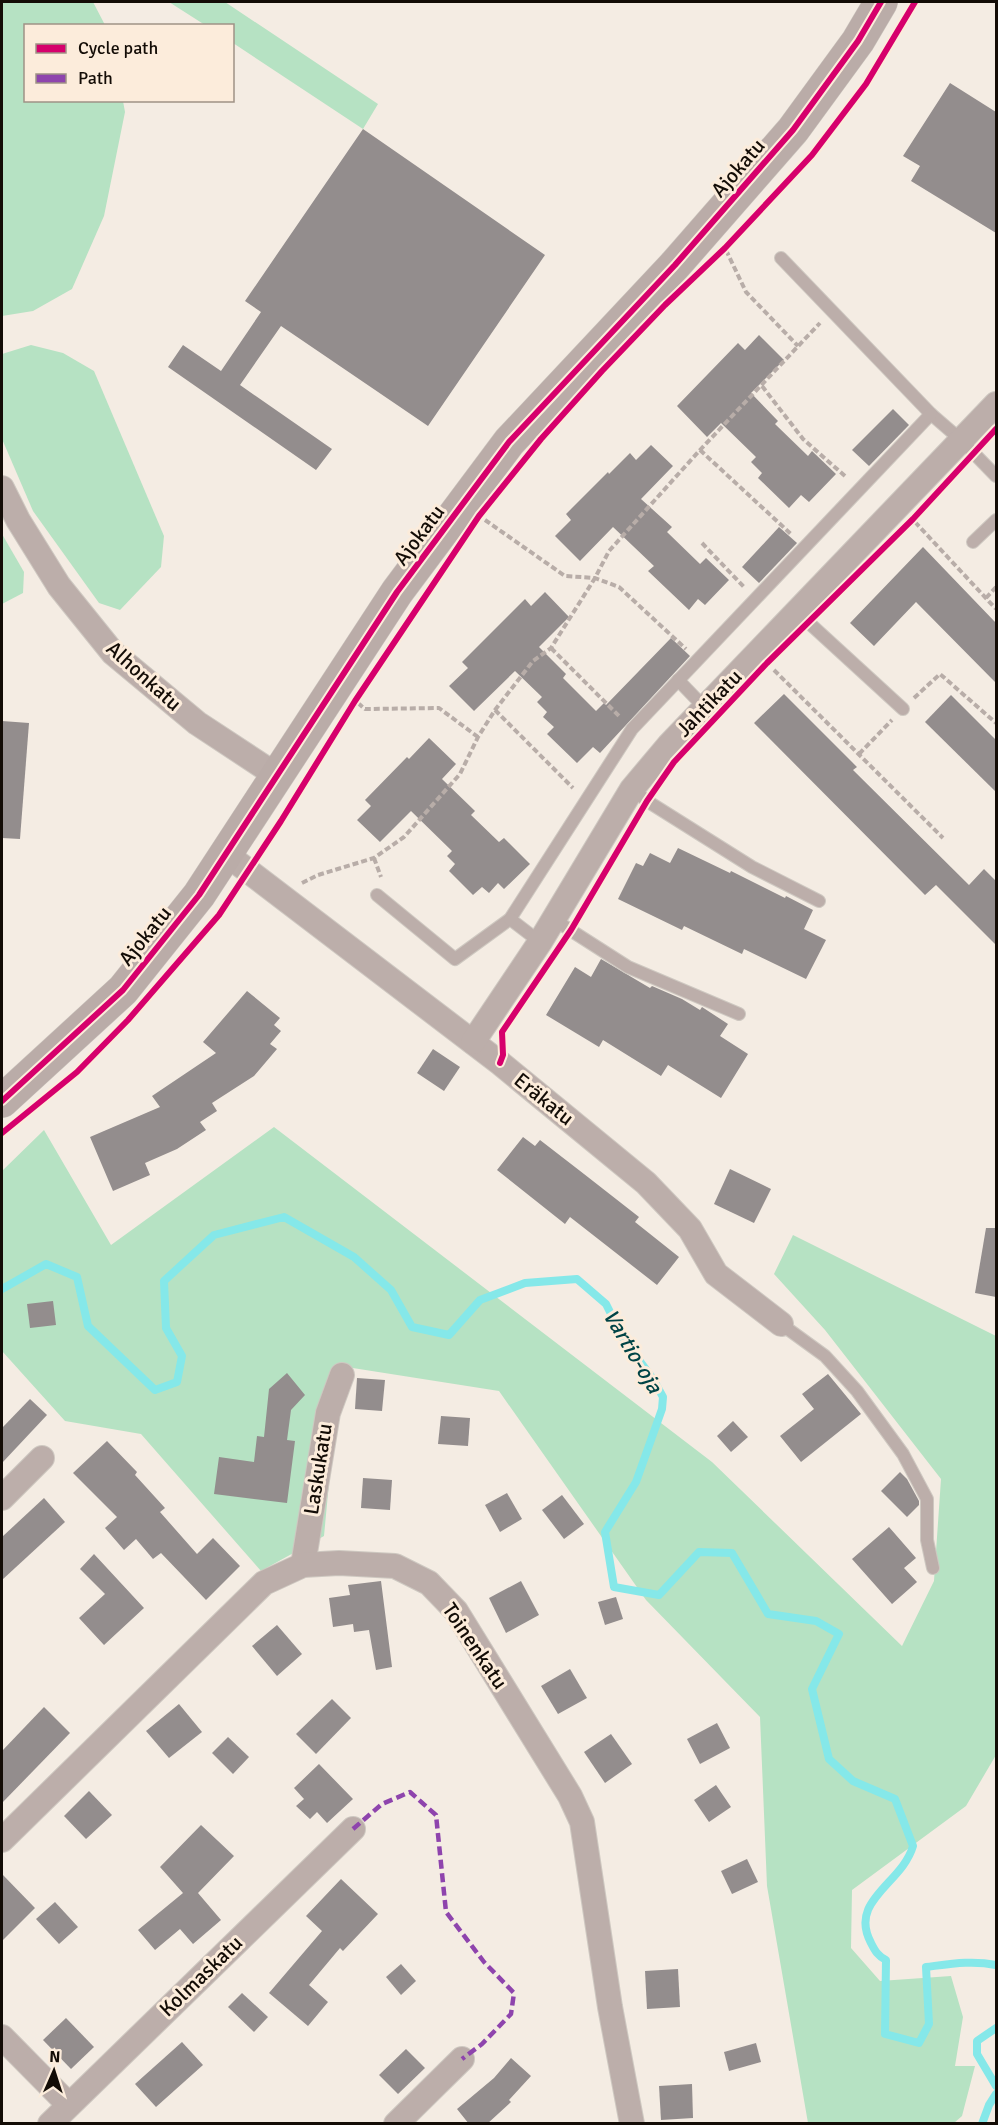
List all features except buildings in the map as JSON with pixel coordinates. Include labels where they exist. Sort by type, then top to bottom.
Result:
[{"type":"street","name":"Ajokatu","points":[[2,1101],[123,990],[199,895],[397,592],[509,442],[675,265],[793,130],[858,42],[881,2]]},
{"type":"street","name":"Jahtikatu","points":[[473,1042],[540,942],[632,789],[704,707],[996,404]]},
{"type":"street","name":"Alhonkatu","points":[[2,488],[18,520],[59,585],[113,653],[197,723],[276,775]]},
{"type":"street","name":"Eräkatu","points":[[226,854],[473,1042],[646,1183],[690,1229],[716,1274],[781,1324]]},
{"type":"street","name":"Laskukatu","points":[[303,1565],[328,1413],[342,1375]]},
{"type":"street","points":[[2,1498],[42,1458]]},
{"type":"street","name":"Toinenkatu","points":[[2,1840],[264,1583],[303,1565],[339,1563],[395,1566],[429,1583],[456,1611],[570,1796],[582,1822],[610,2007],[632,2124]]},
{"type":"street","name":"Kolmaskatu","points":[[50,2124],[353,1830]]},
{"type":"street","points":[[2,2037],[69,2105]]},
{"type":"street","points":[[396,2124],[462,2059]]},
{"type":"lane","points":[[781,258],[931,414],[961,440],[996,476]]},
{"type":"lane","points":[[377,895],[455,959],[510,920],[632,729],[931,414]]},
{"type":"lane","points":[[973,542],[996,520]]},
{"type":"lane","points":[[796,612],[903,709]]},
{"type":"lane","points":[[678,680],[704,707]]},
{"type":"lane","points":[[632,789],[647,801],[752,867],[819,901]]},
{"type":"lane","points":[[553,919],[628,967],[739,1014]]},
{"type":"lane","points":[[510,920],[540,942]]},
{"type":"lane","points":[[781,1324],[825,1356],[849,1382],[903,1454],[927,1499],[927,1540],[933,1568]]},
{"type":"path","points":[[716,256],[733,240]]},
{"type":"path","points":[[725,248],[746,292],[798,346]]},
{"type":"path","points":[[285,900],[290,890],[318,875],[374,858],[404,837],[460,774],[478,736],[533,661],[551,648],[596,578],[609,551],[700,450],[832,310]]},
{"type":"path","points":[[762,386],[803,439],[860,489]]},
{"type":"path","points":[[700,450],[805,547]]},
{"type":"path","points":[[905,527],[920,511]]},
{"type":"path","points":[[479,516],[565,576],[596,578],[619,587],[697,659]]},
{"type":"path","points":[[913,519],[996,609]]},
{"type":"path","points":[[702,543],[755,599]]},
{"type":"path","points":[[986,598],[996,587]]},
{"type":"path","points":[[551,648],[632,729]]},
{"type":"path","points":[[767,663],[943,838]]},
{"type":"path","points":[[859,754],[940,674],[996,723]]},
{"type":"path","points":[[349,711],[362,691]]},
{"type":"path","points":[[355,701],[365,709],[439,708],[478,736]]},
{"type":"path","points":[[495,710],[586,801]]},
{"type":"green space","points":[[2,2],[93,2],[104,24],[24,24],[24,102],[123,102],[125,112],[104,216],[72,289],[33,311],[2,316]]},
{"type":"green space","points":[[169,2],[225,2],[378,104],[363,129],[234,44],[234,24],[203,24]]},
{"type":"green space","points":[[31,345],[63,353],[94,371],[164,536],[161,567],[120,610],[99,603],[33,511],[2,439],[2,354]]},
{"type":"green space","points":[[2,534],[24,572],[23,593],[2,604]]},
{"type":"green space","points":[[274,1127],[712,1462],[902,1646],[934,1581],[941,1479],[825,1330],[774,1274],[793,1235],[996,1336],[996,1755],[966,1806],[852,1890],[851,1948],[880,1981],[951,1976],[963,2017],[955,2066],[975,2066],[962,2116],[954,2123],[808,2123],[767,1886],[760,1717],[646,1600],[499,1391],[340,1366],[324,1536],[261,1571],[141,1434],[65,1421],[2,1351],[2,1171],[44,1130],[111,1245]]},
{"type":"waterway","name":"Vartio-oja","points":[[2,1289],[46,1264],[77,1277],[88,1326],[155,1390],[177,1382],[182,1356],[166,1328],[164,1281],[214,1235],[284,1217],[354,1257],[391,1290],[412,1327],[449,1335],[480,1300],[525,1283],[577,1279],[606,1304],[624,1340],[653,1379],[663,1397],[662,1409],[636,1482],[605,1532],[614,1587],[659,1595],[699,1552],[732,1553],[768,1614],[816,1621],[839,1634],[812,1689],[829,1759],[853,1781],[895,1799],[913,1846],[899,1871],[871,1903],[866,1915],[866,1928],[871,1943],[877,1953],[886,1960],[885,2034],[919,2043],[929,2024],[926,1967],[970,1963],[996,1965]]},
{"type":"waterway","name":"Vartio-oja","points":[[996,2028],[977,2041],[977,2054],[996,2086]]},
{"type":"waterway","name":"Vartio-oja","points":[[982,2124],[996,2094]]},
{"type":"marked path","points":[[353,1829],[382,1804],[410,1792],[436,1815],[446,1912],[484,1962],[514,1993],[511,2014],[482,2044],[462,2059]]},
{"type":"cycle path","points":[[2,1101],[123,990],[199,895],[397,592],[509,442],[675,265],[793,130],[858,41],[881,2]]},
{"type":"cycle path","points":[[2,1133],[77,1072],[128,1020],[219,915],[281,821],[355,701],[479,516],[541,439],[602,371],[665,305],[725,248],[812,155],[866,84],[915,2]]},
{"type":"cycle path","points":[[500,1063],[503,1055],[502,1032],[571,930],[647,801],[674,762],[767,663],[913,519],[996,429]]}]
